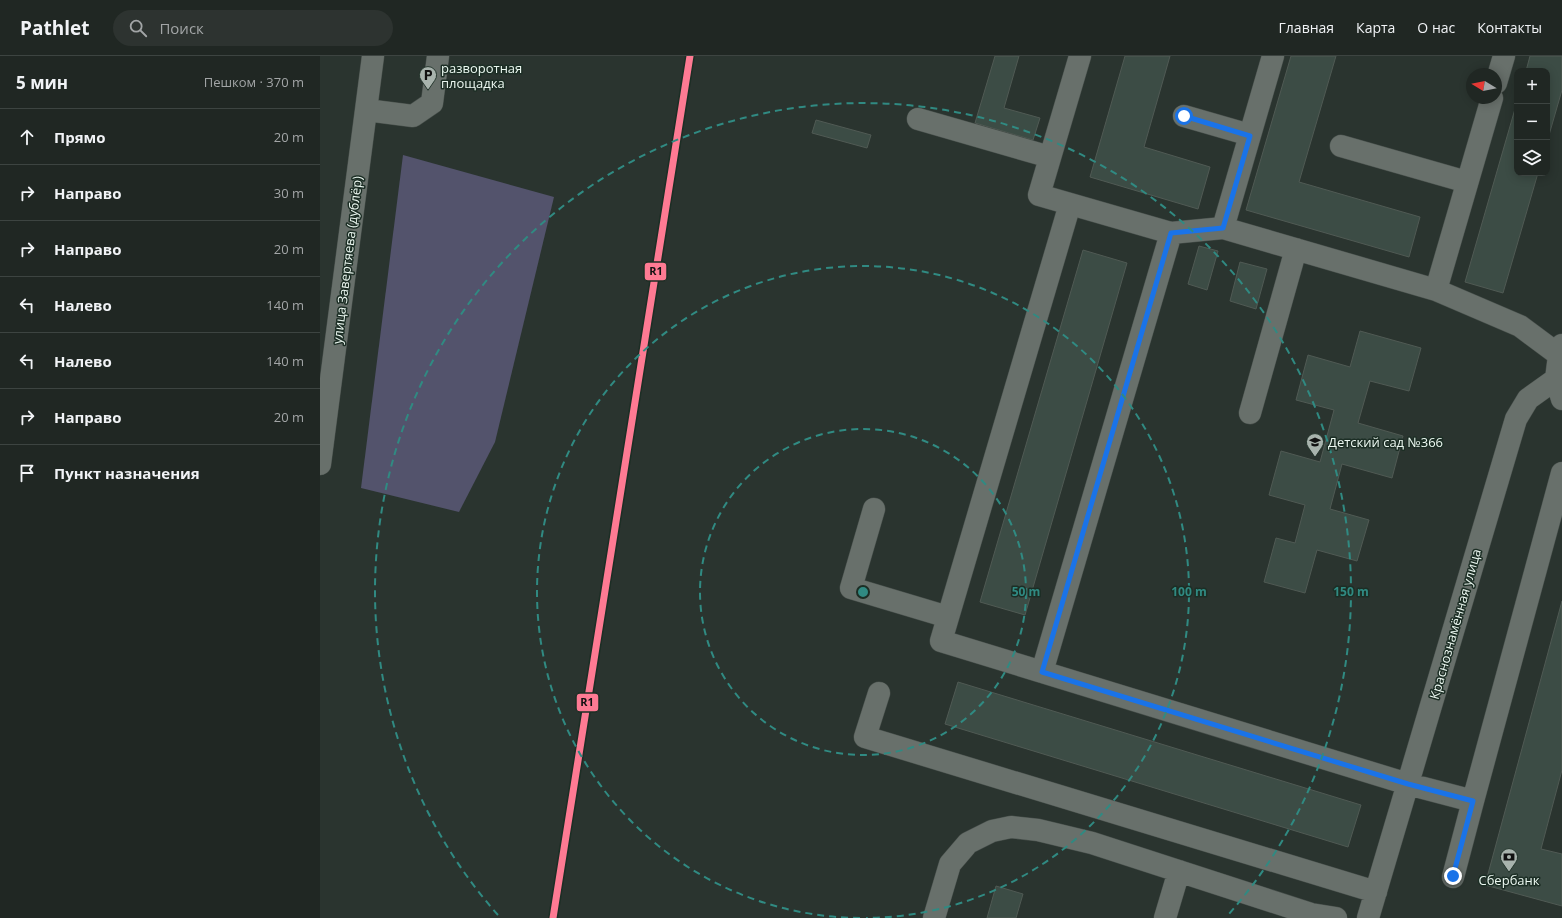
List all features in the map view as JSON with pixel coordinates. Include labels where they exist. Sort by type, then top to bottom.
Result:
[{"type":"street","name":"улица Завертяева (дублёр)","points":[[321,452],[373,56]]},
{"type":"street","points":[[366,110],[413,116],[432,103],[438,56]]},
{"type":"street","points":[[1080,56],[1039,195],[1171,233],[1223,228],[1436,290],[1520,326],[1560,350]]},
{"type":"street","points":[[1223,228],[1273,56]]},
{"type":"street","points":[[1500,68],[1504,56]]},
{"type":"street","points":[[1436,290],[1490,104]]},
{"type":"street","points":[[1184,116],[1250,136]]},
{"type":"street","points":[[918,119],[1050,157]]},
{"type":"street","points":[[1341,146],[1467,182]]},
{"type":"street","points":[[1070,204],[941,641],[1408,784],[1473,801]]},
{"type":"street","points":[[1042,672],[1171,233]]},
{"type":"street","points":[[1250,413],[1296,249]]},
{"type":"street","name":"Краснознамённая улица","points":[[1367,917],[1376,892],[1516,419],[1528,399],[1559,389],[1560,350]]},
{"type":"street","points":[[1453,876],[1473,801],[1555,528],[1562,473]]},
{"type":"street","points":[[874,509],[851,588],[948,616]]},
{"type":"street","points":[[879,693],[865,737],[1376,892]]},
{"type":"street","points":[[934,918],[950,864],[968,844],[992,831],[1011,827],[1038,830],[1092,843],[1311,914],[1336,918]]},
{"type":"street","points":[[1165,918],[1179,871]]},
{"type":"shaded area","points":[[403,155],[554,197],[495,442],[459,512],[361,488]]},
{"type":"building","points":[[995,56],[1019,56],[1004,108],[1040,118],[1033,140],[975,123]]},
{"type":"building","points":[[1125,56],[1170,56],[1144,147],[1210,167],[1198,209],[1090,177]]},
{"type":"building","points":[[1291,56],[1336,56],[1299,182],[1420,217],[1409,257],[1246,210]]},
{"type":"building","points":[[1530,56],[1562,56],[1562,90],[1550,132],[1550,68],[1527,68]]},
{"type":"building","points":[[1514,112],[1514,176],[1537,176],[1503,293],[1465,282]]},
{"type":"building","points":[[816,120],[871,135],[867,148],[812,133]]},
{"type":"building","points":[[1199,246],[1218,251],[1207,290],[1188,284]]},
{"type":"building","points":[[1083,250],[1127,263],[1025,615],[980,602]]},
{"type":"building","points":[[1240,262],[1267,269],[1256,309],[1230,301]]},
{"type":"building","points":[[1360,331],[1421,348],[1409,391],[1370,381],[1358,423],[1403,436],[1392,478],[1342,464],[1330,509],[1369,520],[1357,561],[1317,550],[1305,593],[1264,582],[1276,538],[1295,543],[1305,505],[1269,495],[1281,451],[1320,462],[1334,410],[1296,400],[1308,355],[1350,367]]},
{"type":"building","points":[[1562,601],[1562,770],[1541,849],[1562,854],[1562,906],[1485,885]]},
{"type":"building","points":[[958,682],[1361,805],[1348,847],[945,724]]},
{"type":"building","points":[[996,886],[1023,894],[1016,918],[987,918]]},
{"type":"transit line","name":"R1","points":[[553,918],[690,56]]},
{"type":"place","name":"разворотная площадка","points":[[428,90]]},
{"type":"place","name":"Детский сад №366","points":[[1315,457]]},
{"type":"place","name":"Сбербанк","points":[[1509,872]]},
{"type":"route","points":[[1184,116],[1250,136],[1223,228],[1171,233],[1042,672],[1408,784],[1473,801],[1453,876]]}]
